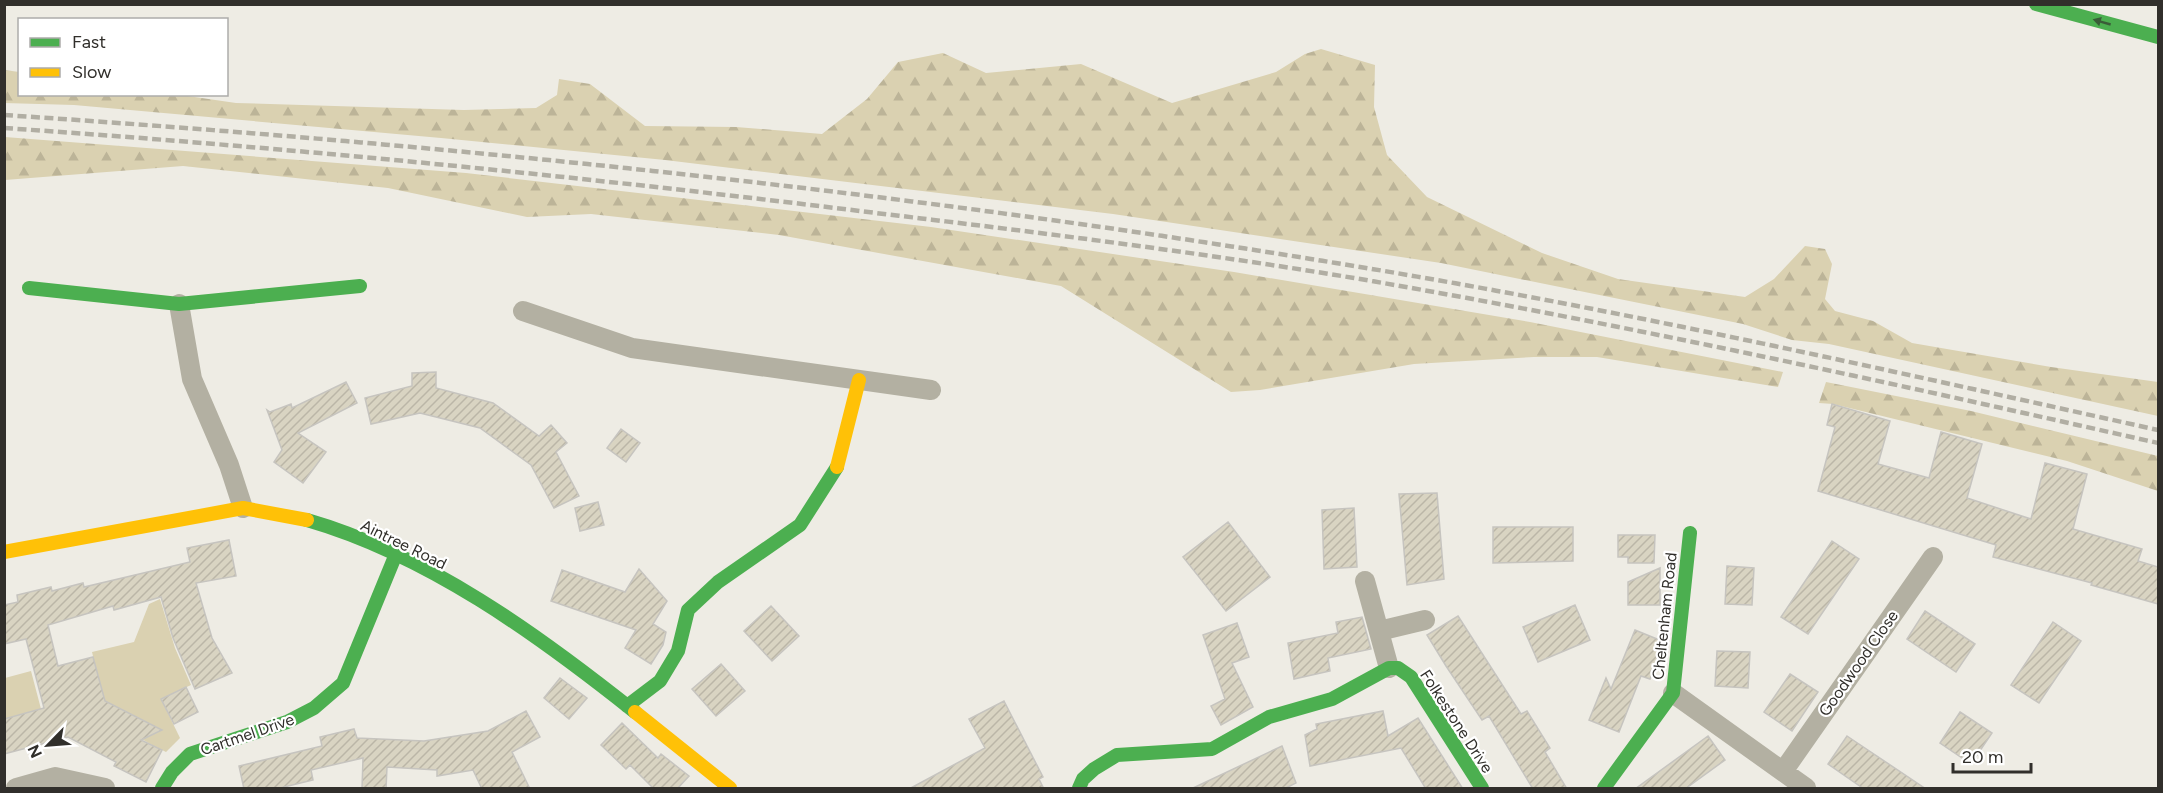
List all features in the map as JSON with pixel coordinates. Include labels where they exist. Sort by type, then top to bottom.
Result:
[{"type":"main road","points":[[2036,4],[2158,37]]},
{"type":"main road","points":[[29,288],[179,304],[360,286]]},
{"type":"main road","points":[[627,706],[660,681],[678,651],[688,610],[718,582],[800,525],[838,466],[859,380]]},
{"type":"main road","name":"Aintree Road","points":[[4,552],[243,508],[288,515],[323,525],[396,554],[491,607],[627,706],[730,789]]},
{"type":"main road","name":"Cheltenham Road","points":[[1604,789],[1673,693],[1690,533]]},
{"type":"main road","name":"Cartmel Drive","points":[[162,789],[172,772],[190,754],[287,722],[314,708],[343,683],[364,637],[396,554]]},
{"type":"main road","points":[[1079,789],[1083,779],[1094,769],[1117,755],[1195,752],[1212,748],[1277,714],[1332,699],[1389,668]]},
{"type":"main road","name":"Folkestone Drive","points":[[1389,668],[1398,668],[1411,677],[1482,789]]},
{"type":"street","points":[[179,304],[192,379],[229,465],[243,508]]},
{"type":"street","points":[[523,311],[632,348],[931,390]]},
{"type":"street","name":"Goodwood Close","points":[[1784,770],[1933,557]]},
{"type":"street","points":[[1365,581],[1389,668]]},
{"type":"street","points":[[1379,631],[1425,620]]},
{"type":"street","points":[[1673,693],[1784,770],[1806,789]]},
{"type":"street","points":[[16,789],[55,777],[105,789]]},
{"type":"green space","points":[[1321,49],[1375,65],[1374,107],[1387,155],[1427,197],[1542,253],[1618,279],[1745,297],[1774,279],[1805,246],[1825,249],[1832,264],[1825,299],[1835,311],[1873,321],[1912,343],[2051,367],[2158,382],[2158,416],[1829,344],[1792,340],[1743,324],[1441,263],[1113,214],[665,160],[74,105],[4,103],[5,70],[18,72],[18,96],[188,96],[236,103],[464,110],[536,108],[557,95],[559,79],[590,84],[645,126],[736,127],[822,134],[867,99],[898,62],[943,53],[986,73],[1081,64],[1172,103],[1276,72],[1305,54]]},
{"type":"green space","points":[[5,137],[466,173],[931,227],[1234,272],[1530,322],[1783,372],[1778,387],[1597,357],[1534,357],[1414,364],[1260,390],[1231,392],[1061,286],[779,235],[591,214],[527,217],[388,188],[183,166],[5,180]]},
{"type":"green space","points":[[1826,382],[1971,411],[2158,456],[2158,491],[2067,461],[1833,404],[1819,403]]},
{"type":"green space","points":[[160,599],[175,648],[191,685],[161,699],[180,738],[166,752],[129,731],[113,716],[103,698],[92,652],[134,642],[149,604]]},
{"type":"green space","points":[[31,671],[41,709],[5,719],[5,678]]},
{"type":"building","points":[[436,372],[436,388],[493,403],[539,436],[551,425],[567,443],[556,452],[579,496],[554,508],[531,465],[480,428],[420,413],[371,424],[365,398],[412,386],[412,373]]},
{"type":"building","points":[[346,382],[357,403],[298,433],[326,452],[303,483],[274,462],[282,450],[267,410],[270,412],[291,404],[292,408]]},
{"type":"building","points":[[1832,404],[1890,421],[1878,464],[1929,478],[1941,432],[1982,444],[1967,498],[2031,519],[2045,463],[2087,474],[2073,529],[2142,549],[2138,561],[2158,567],[2158,604],[2091,585],[2092,583],[1993,557],[1996,545],[1818,491],[1835,427],[1827,425]]},
{"type":"building","points":[[621,429],[640,443],[626,462],[607,448]]},
{"type":"building","points":[[1437,493],[1444,579],[1407,585],[1399,494]]},
{"type":"building","points":[[598,502],[604,525],[580,531],[575,508]]},
{"type":"building","points":[[1354,508],[1357,567],[1324,569],[1322,510]]},
{"type":"building","points":[[1228,522],[1270,577],[1226,611],[1183,557]]},
{"type":"building","points":[[1493,527],[1573,527],[1573,561],[1493,563]]},
{"type":"building","points":[[1618,535],[1655,535],[1654,563],[1628,563],[1628,557],[1618,557]]},
{"type":"building","points":[[229,540],[236,576],[196,583],[212,638],[232,673],[195,689],[173,638],[161,597],[114,610],[113,606],[48,625],[58,666],[93,657],[105,701],[162,730],[141,740],[162,750],[146,782],[114,766],[116,762],[68,737],[4,754],[4,719],[44,708],[26,639],[4,644],[4,605],[18,602],[17,595],[51,587],[52,591],[83,583],[84,587],[190,562],[187,548]]},
{"type":"building","points":[[1832,541],[1859,559],[1808,634],[1781,617]]},
{"type":"building","points":[[1727,566],[1754,568],[1752,605],[1725,604]]},
{"type":"building","points":[[1660,568],[1660,605],[1628,605],[1628,582]]},
{"type":"building","points":[[639,569],[667,601],[653,624],[666,632],[663,645],[651,664],[625,648],[636,630],[551,601],[562,570],[625,592]]},
{"type":"building","points":[[1575,605],[1590,640],[1538,662],[1523,627]]},
{"type":"building","points":[[771,606],[799,636],[772,661],[744,631]]},
{"type":"building","points":[[1925,611],[1975,644],[1956,672],[1907,639]]},
{"type":"building","points":[[1458,616],[1521,714],[1527,711],[1550,748],[1545,752],[1567,789],[1533,789],[1489,716],[1482,720],[1446,666],[1427,635]]},
{"type":"building","points":[[1362,617],[1371,649],[1328,658],[1330,671],[1294,679],[1288,643],[1338,633],[1336,622]]},
{"type":"building","points":[[2053,622],[2081,641],[2039,703],[2011,685]]},
{"type":"building","points":[[1237,623],[1249,657],[1232,663],[1253,707],[1221,725],[1211,706],[1225,699],[1203,635]]},
{"type":"building","points":[[1635,630],[1662,641],[1661,650],[1650,679],[1641,676],[1619,732],[1589,720],[1606,678],[1611,689]]},
{"type":"building","points":[[1717,651],[1750,652],[1748,688],[1715,686]]},
{"type":"building","points":[[721,664],[745,691],[716,716],[692,689]]},
{"type":"building","points":[[1790,674],[1818,692],[1792,731],[1764,712]]},
{"type":"building","points":[[560,678],[587,698],[569,719],[544,698]]},
{"type":"building","points":[[186,687],[198,712],[174,724],[161,699]]},
{"type":"building","points":[[1004,701],[1043,777],[1039,779],[1044,789],[909,789],[985,748],[969,719]]},
{"type":"building","points":[[526,711],[540,737],[512,752],[530,789],[482,789],[473,770],[437,776],[437,770],[387,767],[386,789],[362,789],[363,758],[311,770],[313,780],[276,789],[244,789],[239,766],[322,746],[320,737],[354,729],[357,738],[424,741],[488,731]]},
{"type":"building","points":[[1383,711],[1388,736],[1418,718],[1463,789],[1426,789],[1401,748],[1310,766],[1305,735],[1317,729],[1316,724]]},
{"type":"building","points":[[1960,712],[1992,733],[1971,764],[1940,743]]},
{"type":"building","points":[[622,723],[658,758],[661,754],[689,776],[677,789],[654,789],[630,765],[626,769],[601,745]]},
{"type":"building","points":[[1708,736],[1725,760],[1685,789],[1635,789]]},
{"type":"building","points":[[1847,736],[1926,789],[1864,789],[1828,764]]},
{"type":"building","points":[[1282,746],[1296,783],[1284,789],[1191,789]]},
{"type":"railway","points":[[4,115],[512,156],[850,194],[1186,239],[1556,302],[1757,342],[2158,430]]},
{"type":"railway","points":[[4,128],[332,154],[550,176],[996,228],[1235,260],[1354,278],[1657,335],[2158,443]]},
{"type":"traffic: fast","points":[[2036,4],[2158,37]]},
{"type":"traffic: fast","points":[[29,288],[179,304],[360,286]]},
{"type":"traffic: fast","points":[[627,706],[660,681],[678,651],[688,610],[718,582],[800,525],[837,467]]},
{"type":"traffic: fast","points":[[307,520],[352,535],[396,554],[480,600],[559,654],[635,712]]},
{"type":"traffic: fast","points":[[1604,788],[1673,693],[1690,533]]},
{"type":"traffic: fast","points":[[162,788],[172,772],[190,754],[287,722],[314,708],[343,683],[396,554]]},
{"type":"traffic: fast","points":[[1079,788],[1083,779],[1094,769],[1117,755],[1212,749],[1269,717],[1332,699],[1389,668],[1398,668],[1411,677],[1482,788]]},
{"type":"traffic: slow","points":[[837,467],[859,380]]},
{"type":"traffic: slow","points":[[4,552],[243,508],[307,520]]},
{"type":"traffic: slow","points":[[635,712],[730,788]]}]
